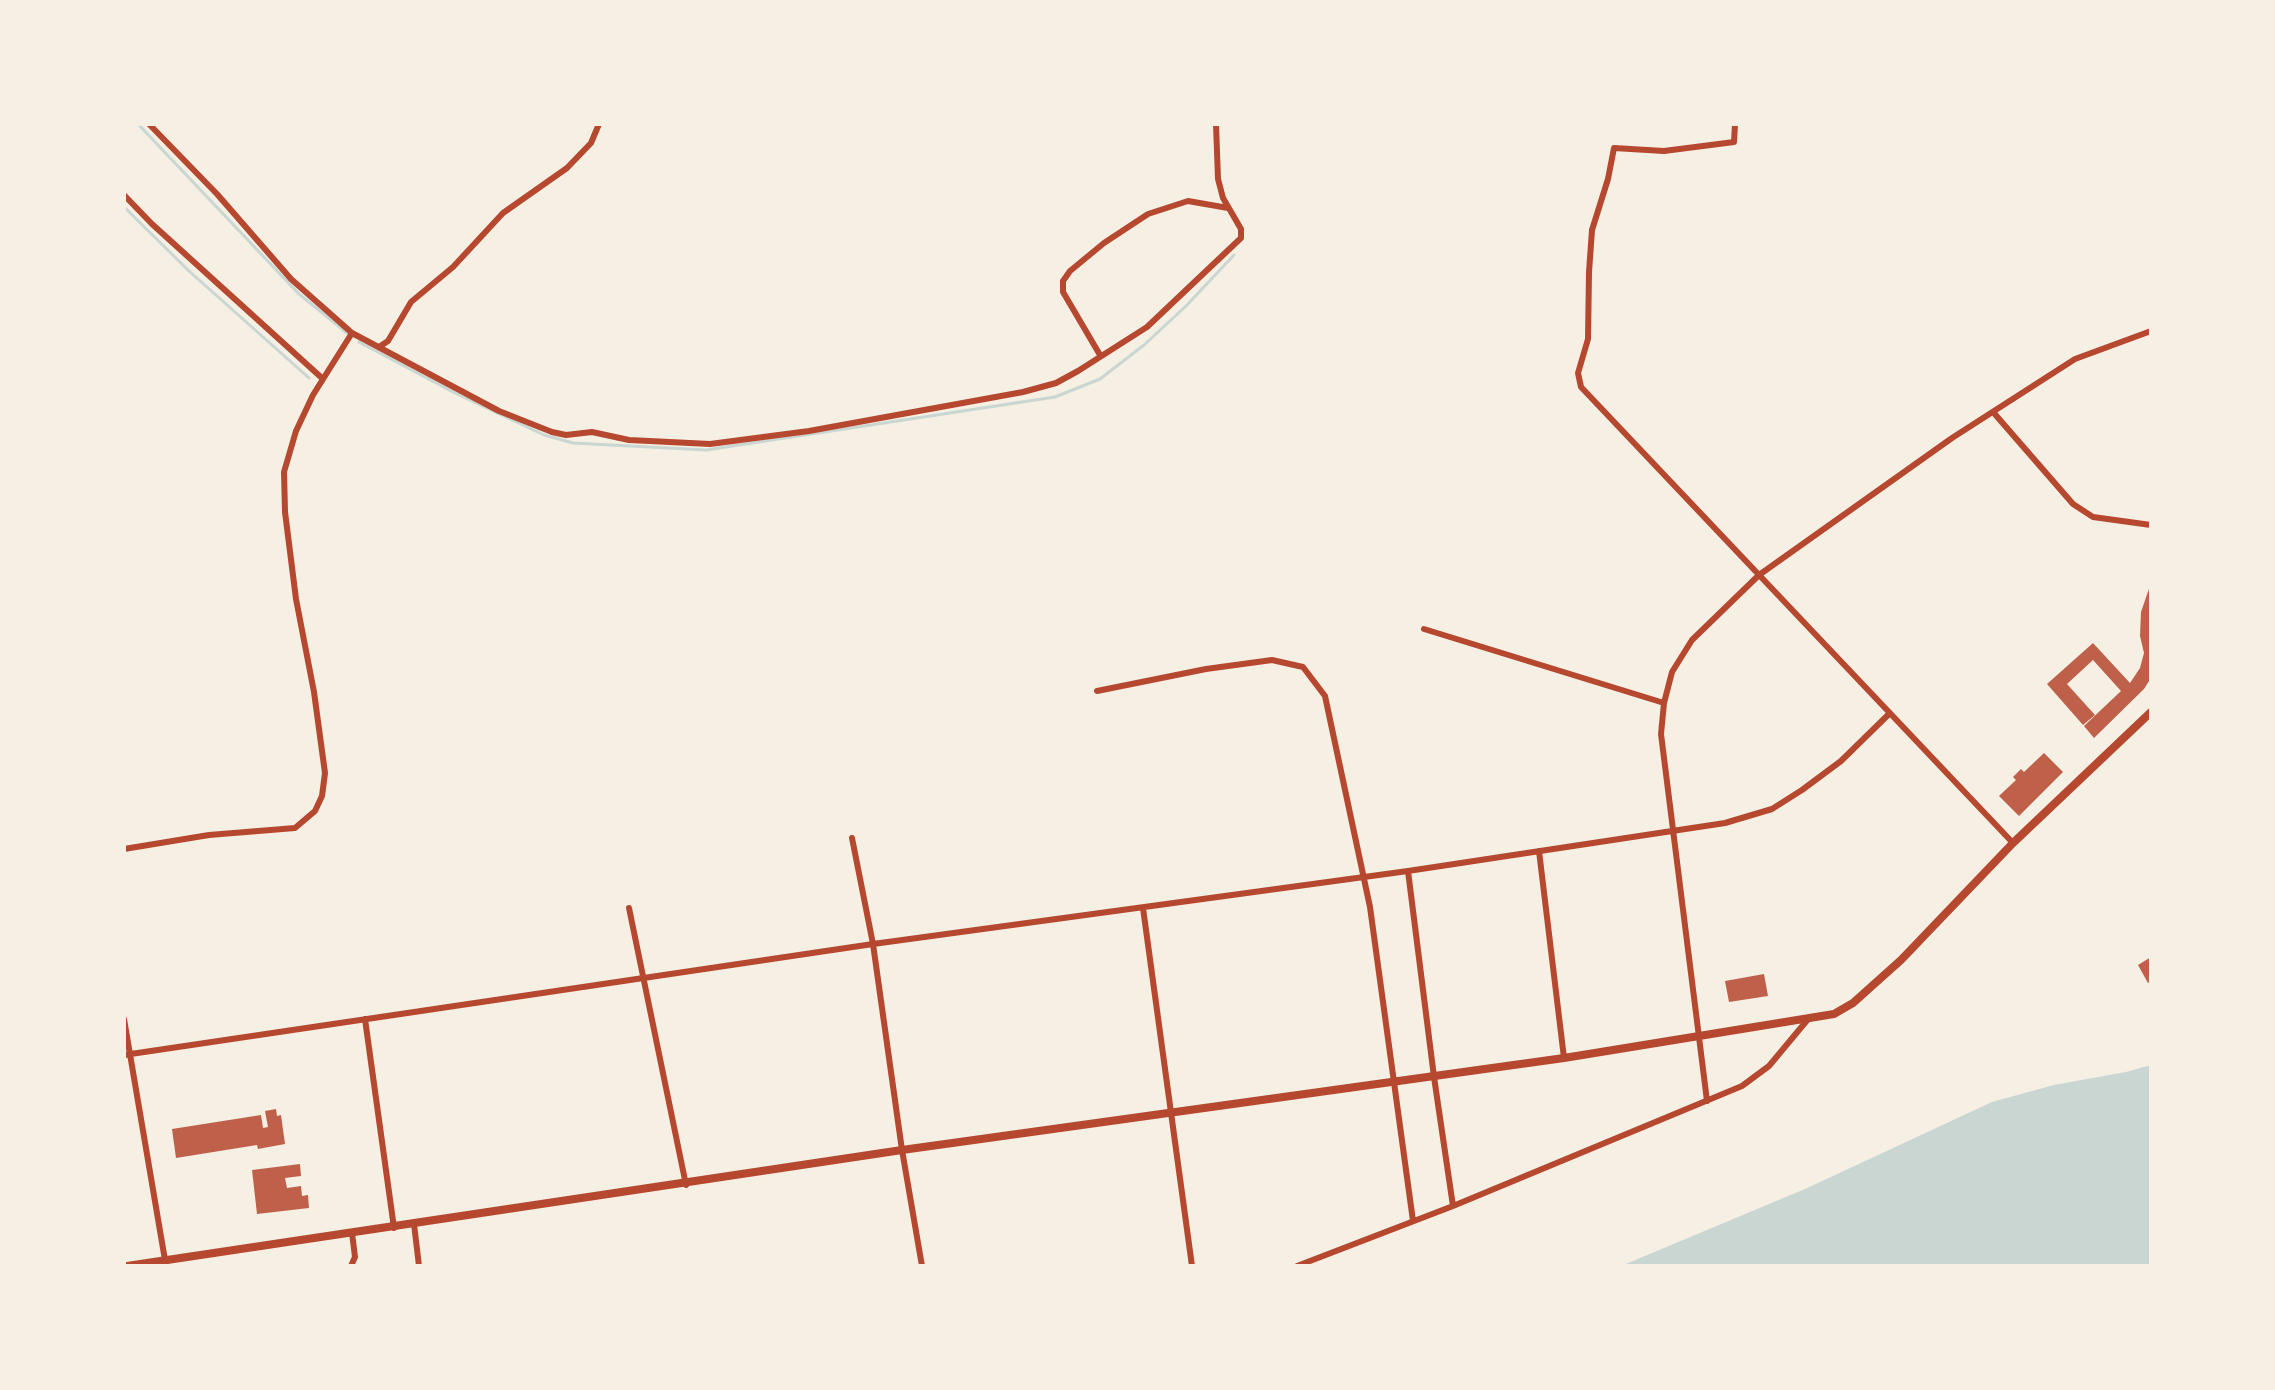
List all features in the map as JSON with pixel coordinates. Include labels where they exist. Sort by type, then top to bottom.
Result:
[{"type":"street","points":[[149,124],[217,194],[291,279],[352,333],[499,411],[552,432],[566,435],[592,432],[629,440],[710,444],[809,431],[1023,392],[1056,383],[1147,327],[1241,238],[1241,229],[1228,208],[1218,179],[1216,124]]},
{"type":"street","points":[[379,347],[388,341],[411,302],[453,267],[503,213],[567,168],[591,143],[599,124]]},
{"type":"street","points":[[1735,124],[1734,142],[1664,151],[1614,148],[1592,230],[1588,339],[1578,373],[1581,387],[2013,843]]},
{"type":"street","points":[[124,195],[323,379]]},
{"type":"street","points":[[1100,355],[1063,292],[1063,281],[1070,271],[1104,243],[1148,214],[1188,201],[1228,208]]},
{"type":"street","points":[[1707,1101],[1661,734],[1664,703],[1672,672],[1692,640],[1759,575],[1993,412],[2075,359],[2151,331]]},
{"type":"street","points":[[124,849],[209,835],[295,828],[315,811],[322,796],[325,773],[314,692],[296,599],[285,512],[284,472],[296,431],[352,333]]},
{"type":"street","points":[[1993,412],[2073,504],[2093,517],[2151,525]]},
{"type":"street","points":[[1424,629],[1664,703]]},
{"type":"street","points":[[1097,691],[1206,669],[1272,660],[1303,667],[1325,696],[1376,942],[1413,1221]]},
{"type":"street","points":[[127,1266],[166,1263],[902,1150],[1700,1038],[1834,1014],[1853,1003],[1901,960],[2013,843],[2151,712]]},
{"type":"street","points":[[127,1054],[1725,823],[1772,809],[1802,790],[1841,761],[1890,713]]},
{"type":"street","points":[[852,838],[873,944],[922,1266]]},
{"type":"street","points":[[1539,851],[1564,1058]]},
{"type":"street","points":[[1408,871],[1453,1206]]},
{"type":"street","points":[[629,908],[686,1185]]},
{"type":"street","points":[[1143,908],[1192,1266]]},
{"type":"street","points":[[1297,1266],[1453,1206],[1742,1086],[1769,1066],[1809,1018]]},
{"type":"street","points":[[124,1019],[127,1054],[166,1263]]},
{"type":"street","points":[[365,1019],[394,1228]]},
{"type":"street","points":[[414,1224],[419,1266]]},
{"type":"street","points":[[351,1266],[355,1257],[352,1233]]},
{"type":"shaded area","points":[[2151,1065],[2151,1266],[1621,1266],[1805,1189],[1992,1102],[2054,1085]]},
{"type":"building","points":[[2151,583],[2151,678],[2144,689],[2094,738],[2084,726],[2121,691],[2093,660],[2067,684],[2095,715],[2083,725],[2047,684],[2093,643],[2130,683],[2140,668],[2144,653],[2140,636],[2141,612]]},
{"type":"building","points":[[2044,753],[2063,772],[2019,816],[1999,796],[2016,780],[2013,777],[2021,769],[2024,772]]},
{"type":"building","points":[[2151,957],[2151,981],[2148,983],[2138,965]]},
{"type":"building","points":[[1764,974],[1768,996],[1729,1002],[1725,981]]},
{"type":"building","points":[[276,1109],[277,1116],[281,1115],[285,1144],[258,1149],[257,1145],[176,1158],[172,1129],[261,1115],[263,1128],[268,1127],[265,1111]]},
{"type":"building","points":[[300,1164],[301,1176],[285,1178],[287,1188],[301,1186],[302,1196],[308,1195],[309,1208],[257,1214],[252,1170]]},
{"type":"waterway","points":[[138,124],[299,294],[347,333]]},
{"type":"waterway","points":[[124,207],[189,271],[309,378]]},
{"type":"waterway","points":[[359,342],[455,393],[544,435],[573,443],[706,450],[1055,397],[1100,379],[1144,345],[1234,255]]}]
